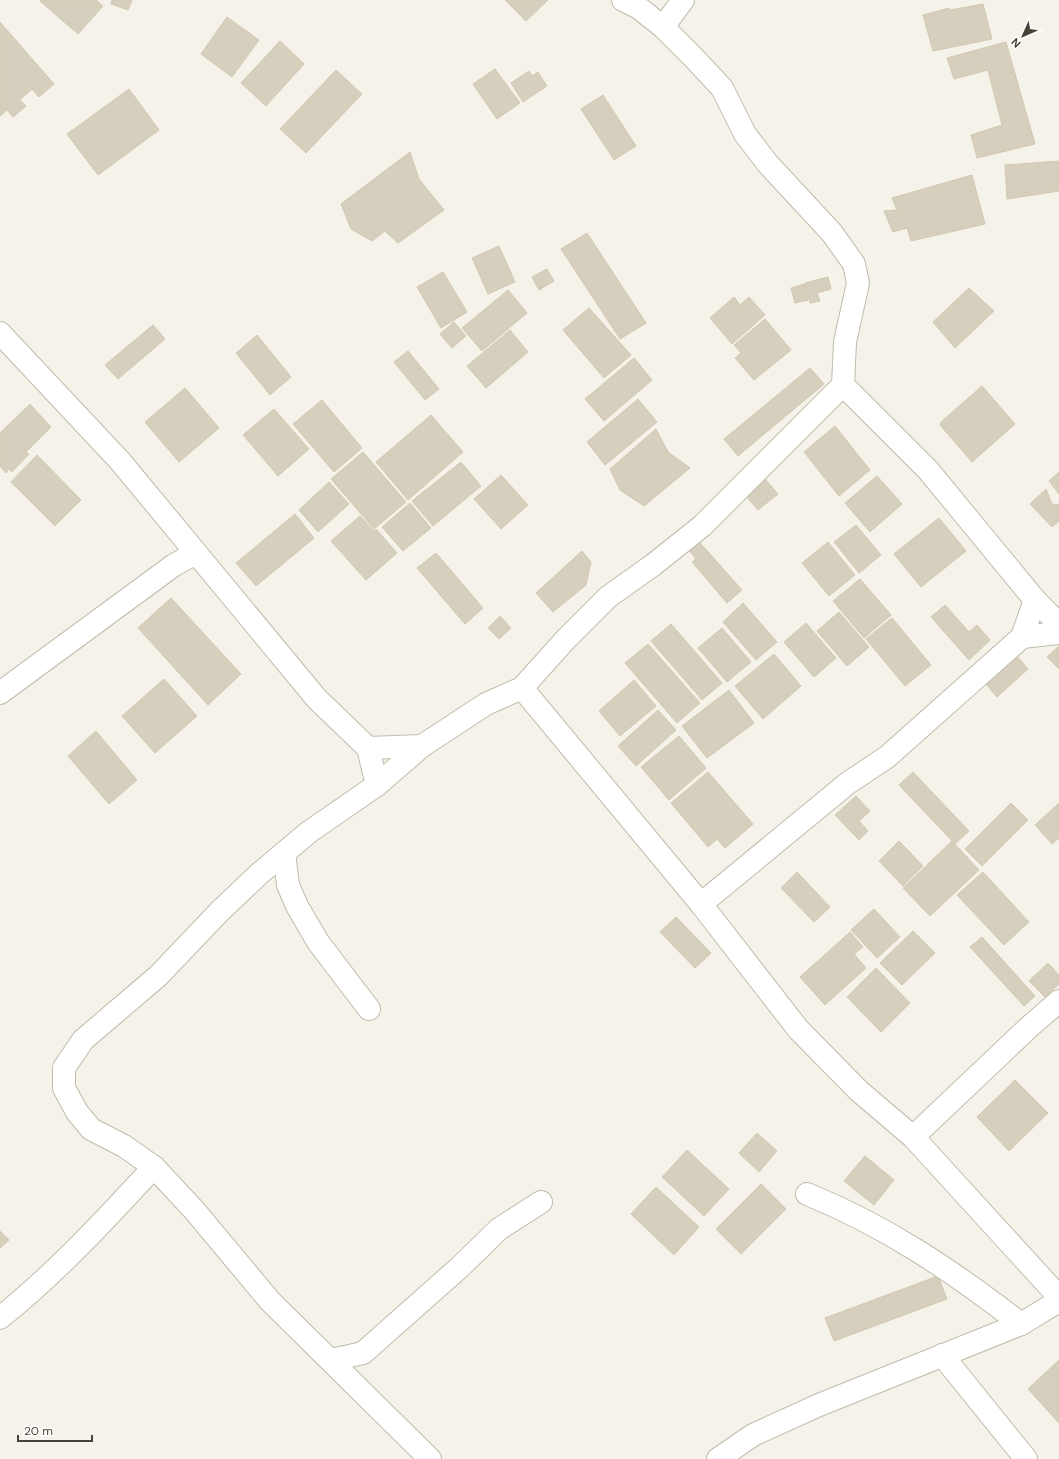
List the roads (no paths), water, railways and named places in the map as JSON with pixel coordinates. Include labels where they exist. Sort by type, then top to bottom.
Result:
[{"type":"street","points":[[430,1459],[270,1300],[194,1210],[154,1167],[124,1146],[91,1129],[77,1112],[64,1088],[64,1068],[83,1040],[158,976],[220,911],[259,874],[309,832],[377,785],[422,746],[486,704],[522,688],[566,639],[608,597],[653,565],[702,526],[844,385],[845,342],[858,283],[854,264],[832,233],[768,164],[745,134],[722,88],[662,27],[639,8],[623,0]]},
{"type":"street","points":[[662,27],[683,0]]},
{"type":"street","points":[[0,333],[120,461],[317,699],[368,748],[377,785]]},
{"type":"street","points":[[844,385],[928,470],[1035,600],[1059,624]]},
{"type":"street","points":[[0,693],[174,565],[196,553]]},
{"type":"street","points":[[701,904],[848,783],[887,757],[1022,637],[1035,600]]},
{"type":"street","points":[[1022,637],[1059,633]]},
{"type":"street","points":[[522,688],[701,904],[798,1029],[859,1091],[913,1137],[1059,1297]]},
{"type":"street","points":[[368,748],[422,746]]},
{"type":"street","points":[[284,853],[288,885],[297,906],[318,942],[369,1009]]},
{"type":"street","points":[[259,874],[288,885]]},
{"type":"street","points":[[913,1137],[1028,1028],[1059,1001]]},
{"type":"street","points":[[0,1318],[21,1301],[98,1228],[154,1167]]},
{"type":"street","points":[[807,1194],[839,1207],[881,1228],[980,1292],[1021,1324]]},
{"type":"street","points":[[331,1360],[363,1353],[460,1267],[499,1230],[541,1202]]},
{"type":"street","points":[[718,1459],[753,1435],[819,1405],[1021,1324],[1059,1301]]},
{"type":"street","points":[[361,1391],[363,1353]]},
{"type":"street","points":[[942,1355],[1026,1459]]}]
